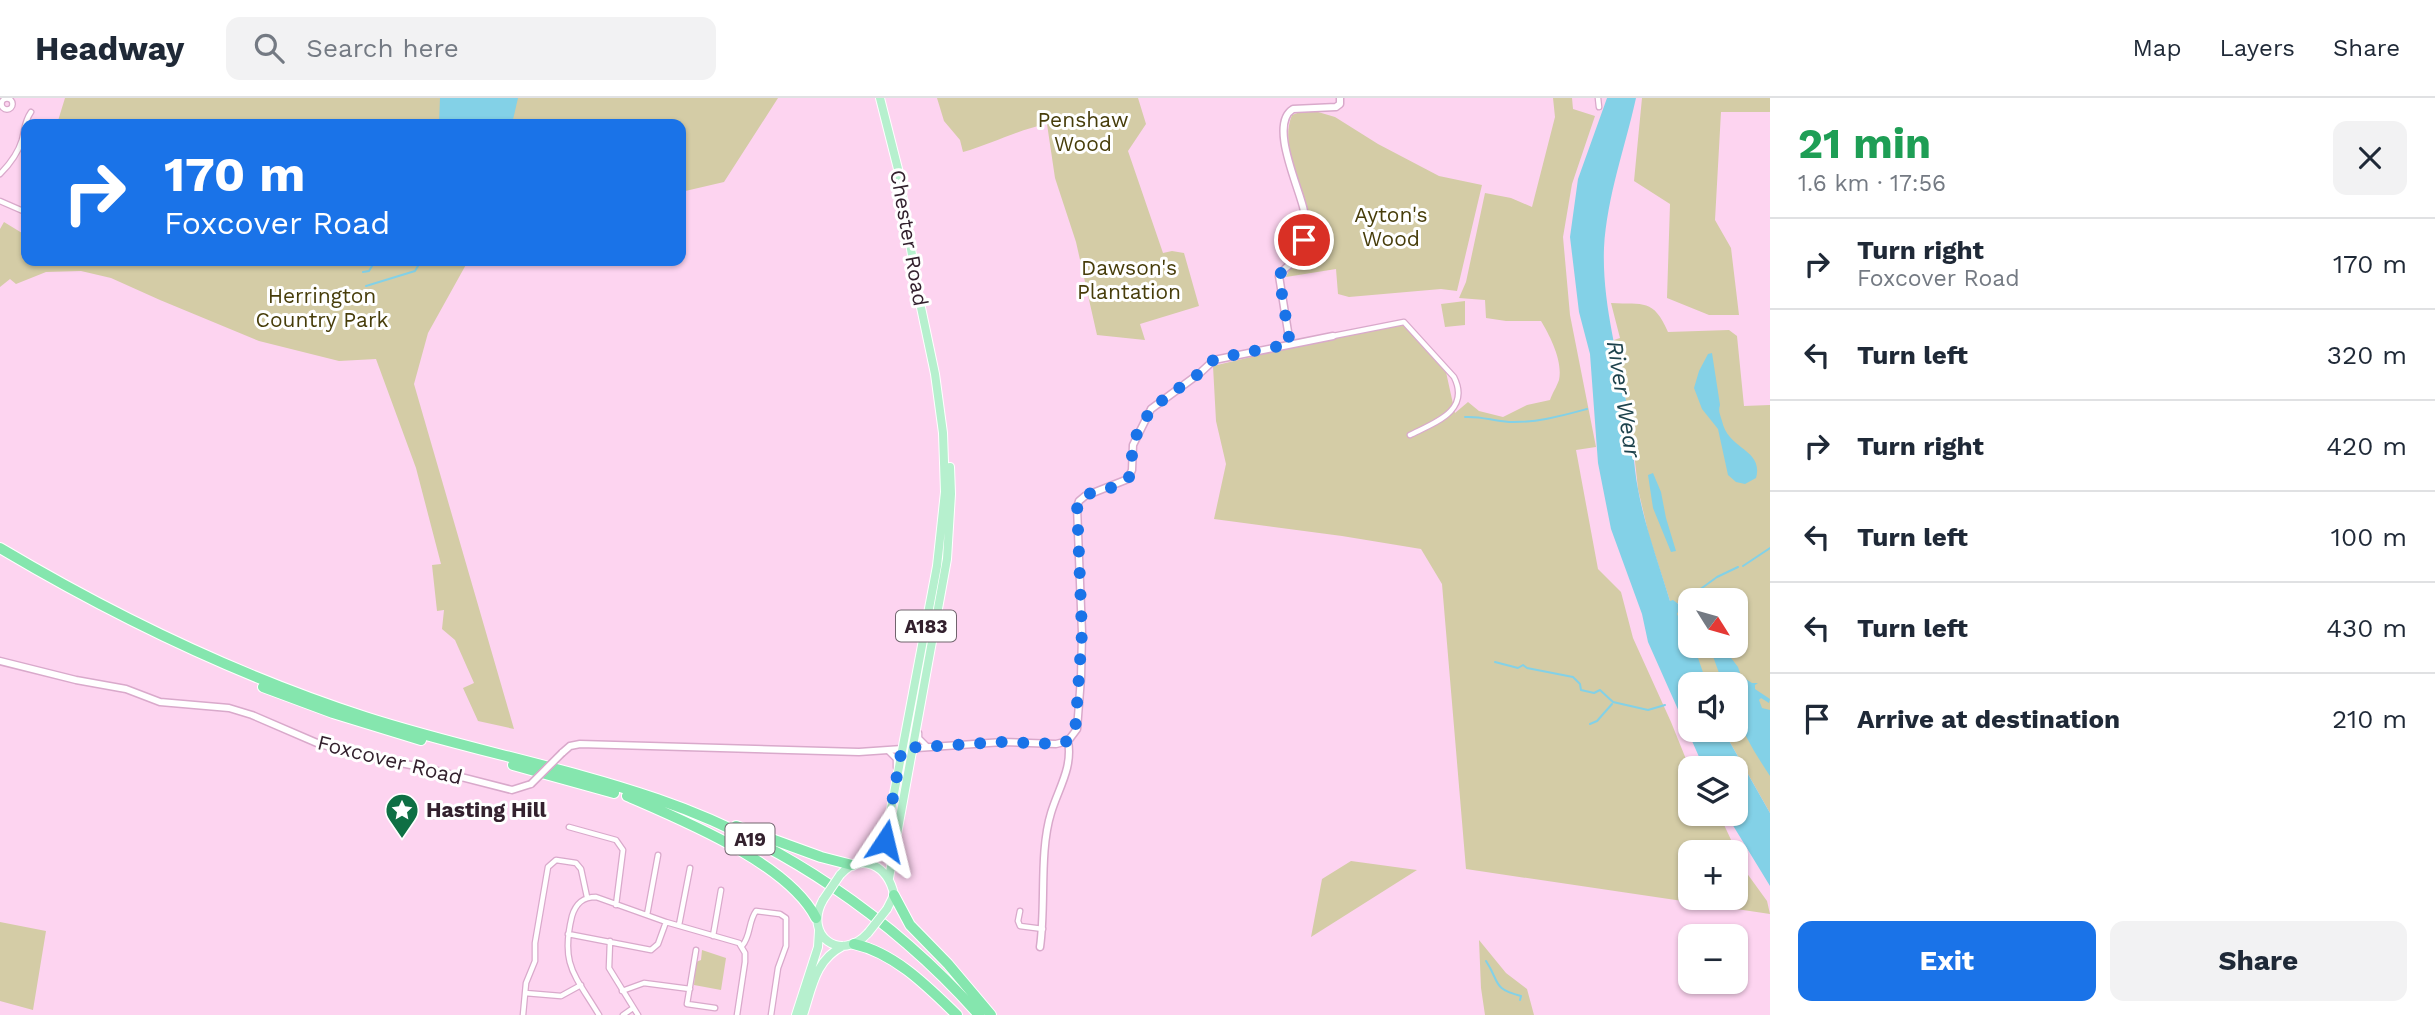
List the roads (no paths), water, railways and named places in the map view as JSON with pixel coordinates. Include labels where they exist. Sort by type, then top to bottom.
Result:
[{"type":"highway","name":"A19","points":[[0,548],[123,618],[266,682],[366,717],[656,799],[749,838],[819,878],[859,905],[901,938],[979,1015]]},
{"type":"highway","name":"A19","points":[[0,555],[133,629],[217,669],[274,692],[369,725],[626,796],[664,808],[728,835],[815,883],[894,941],[926,969],[970,1015]]},
{"type":"highway","name":"A19","points":[[626,796],[735,848],[802,896],[816,918]]},
{"type":"highway","points":[[656,799],[684,806],[852,866]]},
{"type":"highway","points":[[894,895],[910,925],[948,964],[991,1015]]},
{"type":"highway","points":[[854,944],[874,950],[895,962],[923,982],[957,1015]]},
{"type":"main road","name":"Chester Road","points":[[880,98],[898,169],[919,298],[944,413],[949,457],[949,531],[941,596],[889,878]]},
{"type":"main road","name":"Chester Road","points":[[864,862],[880,850],[885,841],[942,528],[944,457],[936,378]]},
{"type":"main road","points":[[796,1015],[818,947],[816,918],[823,900],[840,875],[852,866],[864,862],[883,871],[889,878],[894,895],[887,909],[868,933],[854,944],[843,946],[829,954],[820,964],[803,1015]]},
{"type":"main road","points":[[819,931],[828,941],[843,946]]},
{"type":"street","points":[[1290,344],[1279,276],[1303,251],[1305,222],[1300,194],[1287,157],[1284,134],[1286,117],[1293,109],[1336,107],[1340,104],[1340,98]]},
{"type":"street","points":[[1598,98],[1600,107]]},
{"type":"street","points":[[26,119],[31,113]]},
{"type":"street","points":[[0,174],[21,142]]},
{"type":"street","points":[[0,201],[21,210]]},
{"type":"street","points":[[1040,947],[1045,892],[1045,835],[1067,772],[1068,741],[1077,729],[1082,633],[1077,503],[1085,496],[1128,479],[1132,470],[1133,445],[1151,409],[1218,358],[1404,321],[1454,377],[1459,387],[1459,395],[1452,410],[1442,419],[1410,435]]},
{"type":"street","name":"Foxcover Road","points":[[0,661],[126,689],[160,702],[229,708],[317,743],[354,754],[403,763],[512,790],[531,784],[570,746],[580,744],[859,752],[1003,742],[1056,744],[1068,741]]},
{"type":"street","points":[[923,691],[918,735],[927,746]]},
{"type":"street","points":[[884,750],[896,759],[894,792]]},
{"type":"street","points":[[569,827],[616,840],[621,844],[623,850],[616,905]]},
{"type":"street","points":[[647,915],[658,855]]},
{"type":"street","points":[[523,1015],[525,993],[535,961],[535,943],[548,867],[555,860],[576,863],[581,869],[587,897]]},
{"type":"street","points":[[678,925],[690,868]]},
{"type":"street","points":[[713,936],[721,890]]},
{"type":"street","points":[[598,1015],[568,959],[568,934],[574,909],[587,897],[596,897],[666,922],[730,939],[742,946]]},
{"type":"street","points":[[737,1015],[745,962],[742,946],[749,936],[756,911],[780,914],[786,918],[786,946],[778,968],[771,1015]]},
{"type":"street","points":[[1020,911],[1020,926],[1042,929]]},
{"type":"street","points":[[568,934],[651,950],[658,944],[666,922]]},
{"type":"street","points":[[610,942],[609,968],[638,1015]]},
{"type":"street","points":[[696,950],[687,1004],[715,1008]]},
{"type":"street","points":[[622,991],[644,983],[690,989]]},
{"type":"street","points":[[525,993],[561,996],[581,985]]},
{"type":"street","points":[[623,1015],[633,1008]]},
{"type":"water","points":[[440,98],[518,98],[513,119],[439,119]]},
{"type":"water","name":"River Wear","points":[[1607,98],[1636,98],[1609,210],[1604,269],[1608,309],[1628,410],[1641,503],[1670,601],[1678,604],[1678,658],[1698,658],[1703,672],[1678,672],[1678,710],[1648,642],[1642,614],[1611,529],[1598,463],[1590,354],[1579,312],[1570,237],[1578,179]]},
{"type":"water","points":[[1712,353],[1719,409],[1726,431],[1750,455],[1757,468],[1756,478],[1745,484],[1736,482],[1728,475],[1718,429],[1702,409],[1694,388],[1699,371],[1708,354]]},
{"type":"water","points":[[1653,473],[1661,492],[1676,551],[1671,552],[1653,508],[1648,475]]},
{"type":"water","points":[[1714,658],[1731,658],[1740,672],[1719,672]]},
{"type":"water","points":[[1748,680],[1758,683],[1755,689],[1770,699],[1769,703],[1761,698],[1759,700],[1762,708],[1770,710],[1770,776],[1750,743]]},
{"type":"water","points":[[1692,742],[1730,742],[1738,756],[1699,756]]},
{"type":"water","points":[[1748,774],[1770,813],[1770,886],[1748,850],[1748,840],[1742,840],[1733,826],[1748,826]]},
{"type":"waterway","points":[[363,272],[369,271],[372,266]]},
{"type":"waterway","points":[[366,286],[415,271],[418,266]]},
{"type":"waterway","points":[[1465,417],[1509,422],[1529,421],[1587,409]]},
{"type":"waterway","points":[[1743,566],[1770,548]]},
{"type":"waterway","points":[[1702,588],[1738,567]]},
{"type":"waterway","points":[[1495,662],[1518,668],[1523,665],[1573,677],[1580,684],[1581,690],[1594,693],[1600,690],[1613,702],[1648,710],[1665,705]]},
{"type":"waterway","points":[[1590,724],[1597,721],[1612,704]]},
{"type":"waterway","points":[[1486,961],[1498,984],[1505,991],[1521,996],[1520,1000]]},
{"type":"place","name":"Hasting Hill","points":[[402,840]]},
{"type":"park label","name":"Penshaw Wood","points":[[1083,132]]},
{"type":"park label","name":"Ayton's Wood","points":[[1391,227]]},
{"type":"park label","name":"Dawson's Plantation","points":[[1129,280]]},
{"type":"park label","name":"Herrington Country Park","points":[[322,308]]}]
